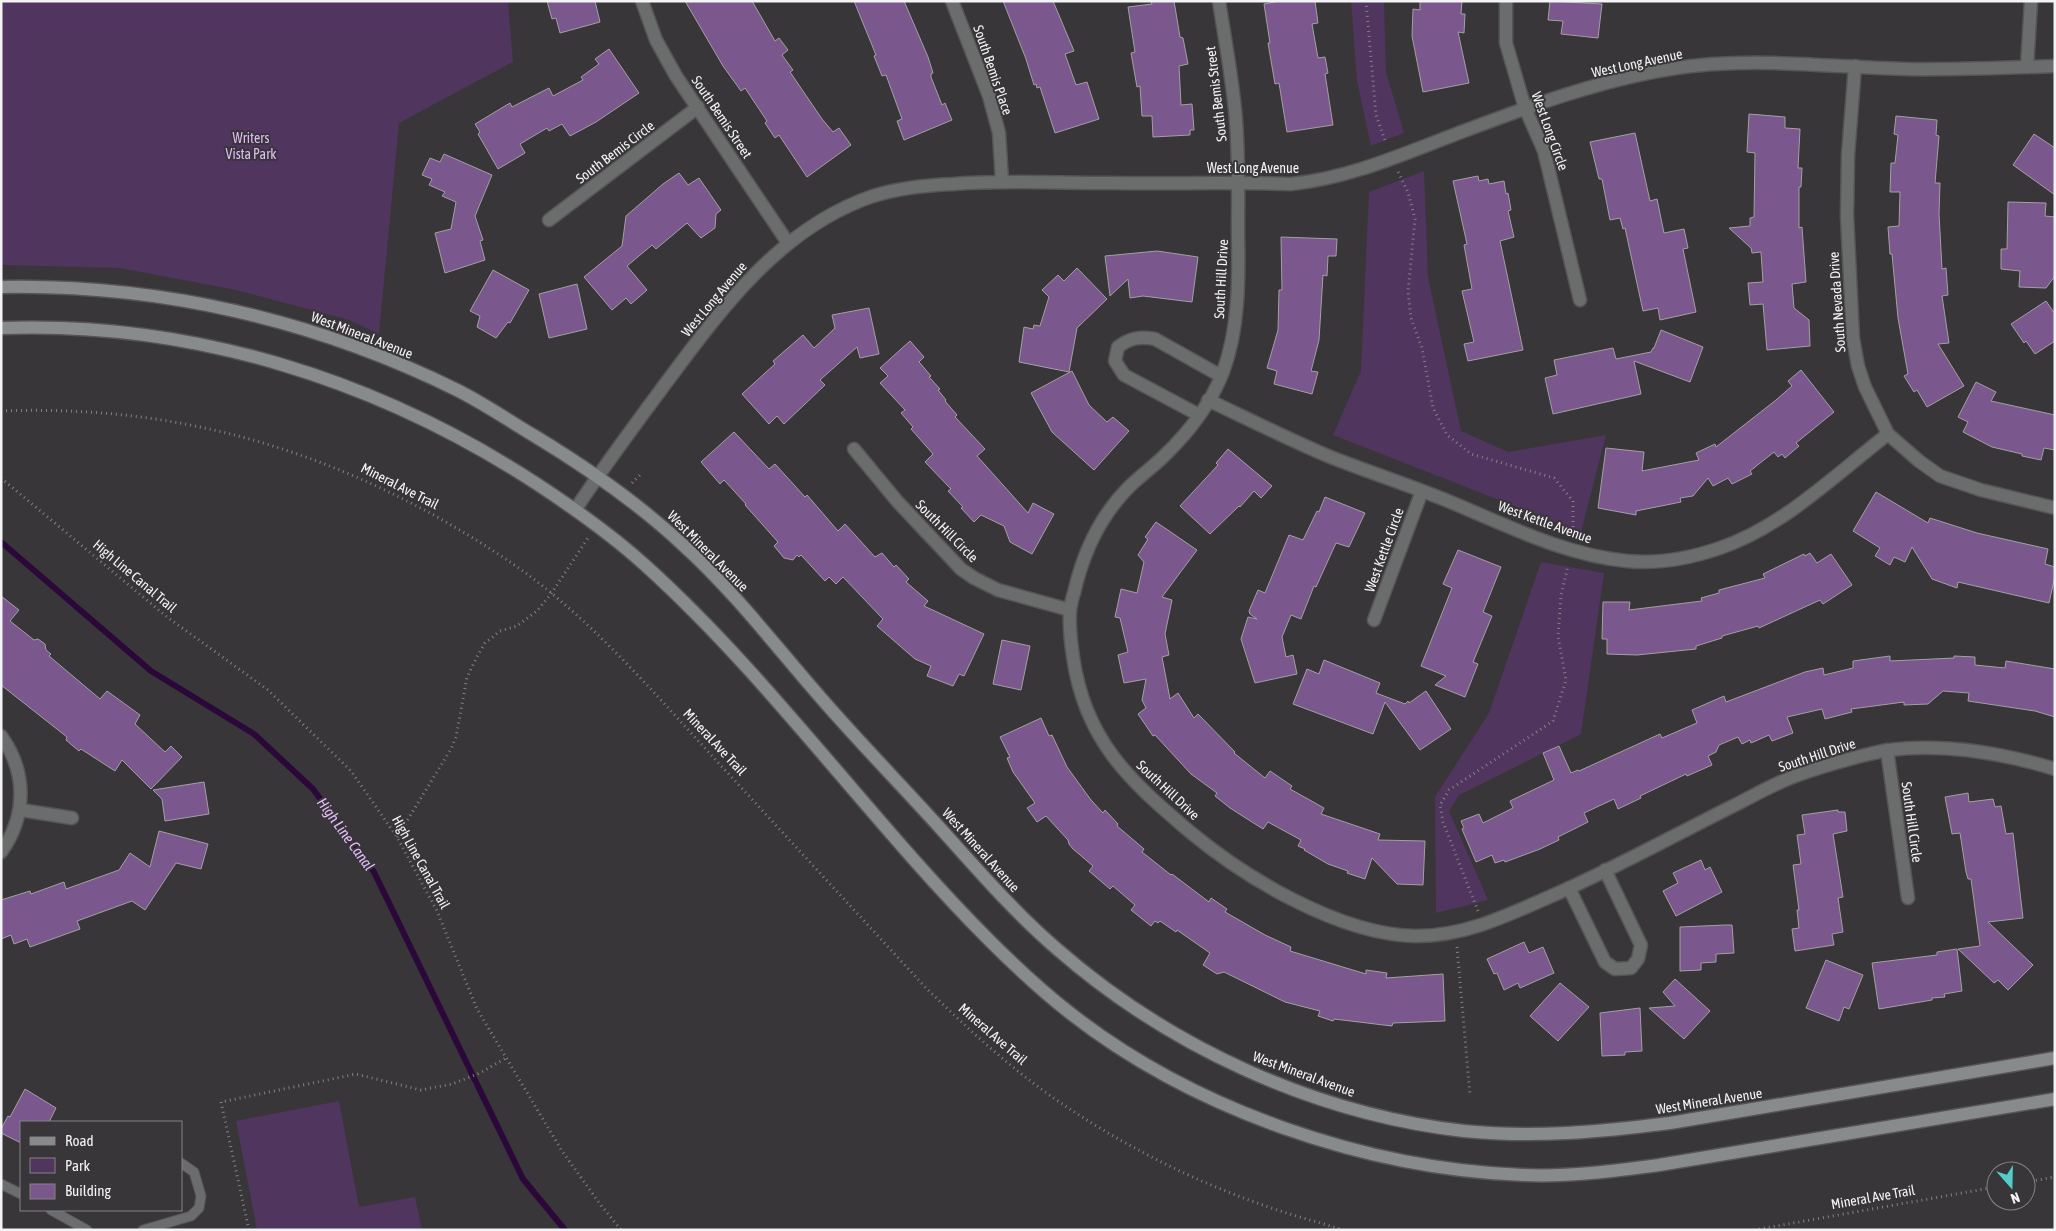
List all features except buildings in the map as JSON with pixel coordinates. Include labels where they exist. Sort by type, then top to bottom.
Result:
[{"type":"main road","name":"West Mineral Avenue","points":[[1,287],[111,290],[155,296],[217,306],[316,332],[414,370],[461,392],[597,476],[651,516],[722,583],[834,713],[998,892],[1057,950],[1096,982],[1138,1011],[1213,1054],[1275,1082],[1363,1112],[1415,1123],[1465,1131],[1560,1134],[1670,1124],[2055,1058]]},
{"type":"main road","points":[[1,328],[79,328],[133,332],[228,349],[317,374],[415,415],[510,467],[575,510],[646,566],[697,616],[733,653],[959,908],[1031,980],[1070,1012],[1127,1051],[1197,1091],[1253,1116],[1314,1139],[1364,1153],[1424,1164],[1506,1174],[1614,1172],[2055,1099]]},
{"type":"street","name":"South Bemis Street","points":[[642,1],[656,40],[676,76],[788,243]]},
{"type":"street","name":"South Bemis Place","points":[[952,1],[989,96],[999,133],[1002,181]]},
{"type":"street","name":"South Bemis Street","points":[[1219,1],[1236,118],[1238,183]]},
{"type":"street","name":"West Long Circle","points":[[1506,1],[1506,43],[1525,108],[1544,151],[1580,300]]},
{"type":"street","points":[[2027,67],[2031,1]]},
{"type":"street","name":"West Long Avenue","points":[[575,510],[597,476],[703,333],[748,279],[788,243],[835,212],[874,196],[922,186],[1002,181],[1111,184],[1290,184],[1320,181],[1350,174],[1525,108],[1573,92],[1670,69],[1733,63],[1778,62],[1906,69],[2055,66]]},
{"type":"street","name":"South Nevada Drive","points":[[1855,66],[1848,155],[1847,216],[1854,338],[1858,366],[1865,387],[1888,434],[1919,461],[1940,476],[1981,490],[2055,508]]},
{"type":"street","name":"South Bemis Circle","points":[[549,220],[698,107]]},
{"type":"street","name":"South Hill Drive","points":[[1238,183],[1239,265],[1236,311],[1231,340],[1221,376],[1189,430],[1164,457],[1131,484],[1113,504],[1097,527],[1080,568],[1070,610],[1072,654],[1079,692],[1090,722],[1107,751],[1163,809],[1199,840],[1238,868],[1284,894],[1333,917],[1368,930],[1413,936],[1455,932],[1469,930],[1569,888],[1788,778],[1844,760],[1887,750],[1979,751],[2055,768]]},
{"type":"street","points":[[1199,415],[1124,375],[1116,361],[1118,346],[1128,339],[1143,336],[1155,339],[1221,376]]},
{"type":"street","name":"West Kettle Avenue","points":[[1208,400],[1328,456],[1422,491],[1552,544],[1628,561],[1661,561],[1720,548],[1776,521],[1888,434]]},
{"type":"street","name":"South Hill Circle","points":[[854,449],[897,501],[961,569],[998,590],[1070,610]]},
{"type":"street","name":"West Kettle Circle","points":[[1374,620],[1422,491]]},
{"type":"street","points":[[1,736],[14,757],[22,785],[21,810],[11,839],[1,852]]},
{"type":"street","name":"South Hill Circle","points":[[1887,750],[1908,898]]},
{"type":"street","points":[[21,810],[72,818]]},
{"type":"street","points":[[1569,888],[1605,962],[1615,969],[1631,968],[1638,959],[1641,945],[1606,870]]},
{"type":"lane","points":[[143,1230],[191,1216],[199,1208],[201,1196],[194,1172],[182,1164]]},
{"type":"lane","points":[[1,1184],[20,1194]]},
{"type":"lane","points":[[52,1211],[87,1230]]},
{"type":"path","points":[[1366,1],[1376,115],[1392,159],[1408,192],[1415,219],[1408,292],[1411,318],[1422,348],[1433,408],[1447,435],[1471,454],[1554,478],[1573,501],[1572,550],[1561,595],[1558,636],[1566,680],[1553,721],[1450,790],[1440,805],[1443,822],[1483,924]]},
{"type":"path","name":"Mineral Ave Trail","points":[[1,411],[76,412],[155,418],[181,422],[260,441],[344,471],[398,496],[480,543],[519,568],[552,594],[600,638],[667,706],[926,988],[1030,1080],[1057,1101],[1097,1126],[1198,1179],[1259,1204],[1343,1230]]},
{"type":"path","name":"High Line Canal Trail","points":[[1,478],[167,617],[268,690],[351,771],[397,836],[436,911],[477,1010],[562,1152],[621,1230]]},
{"type":"path","points":[[397,836],[452,749],[467,677],[478,655],[492,637],[500,631],[518,626],[528,620],[552,594]]},
{"type":"path","points":[[1455,932],[1470,1095]]},
{"type":"path","points":[[249,1230],[221,1102],[356,1074],[420,1090],[452,1084],[480,1073],[506,1058]]},
{"type":"path","points":[[2036,1180],[2055,1177]]},
{"type":"path","name":"Mineral Ave Trail","points":[[1754,1230],[1986,1189]]},
{"type":"green space","name":"Writers Vista Park","points":[[1,1],[508,1],[513,62],[399,123],[379,334],[349,320],[236,290],[120,268],[1,265]]},
{"type":"green space","points":[[1351,1],[1384,1],[1386,72],[1404,133],[1371,146],[1357,81]]},
{"type":"green space","points":[[1424,171],[1428,277],[1461,431],[1508,452],[1606,435],[1581,532],[1333,435],[1361,371],[1369,192]]},
{"type":"green space","points":[[1541,562],[1604,573],[1581,734],[1459,795],[1449,811],[1488,900],[1436,913],[1435,797],[1489,713]]},
{"type":"green space","points":[[339,1101],[359,1207],[415,1197],[422,1230],[257,1230],[236,1121]]},
{"type":"waterway","name":"High Line Canal","points":[[1,542],[151,671],[254,734],[313,789],[374,872],[523,1179],[565,1230]]}]
